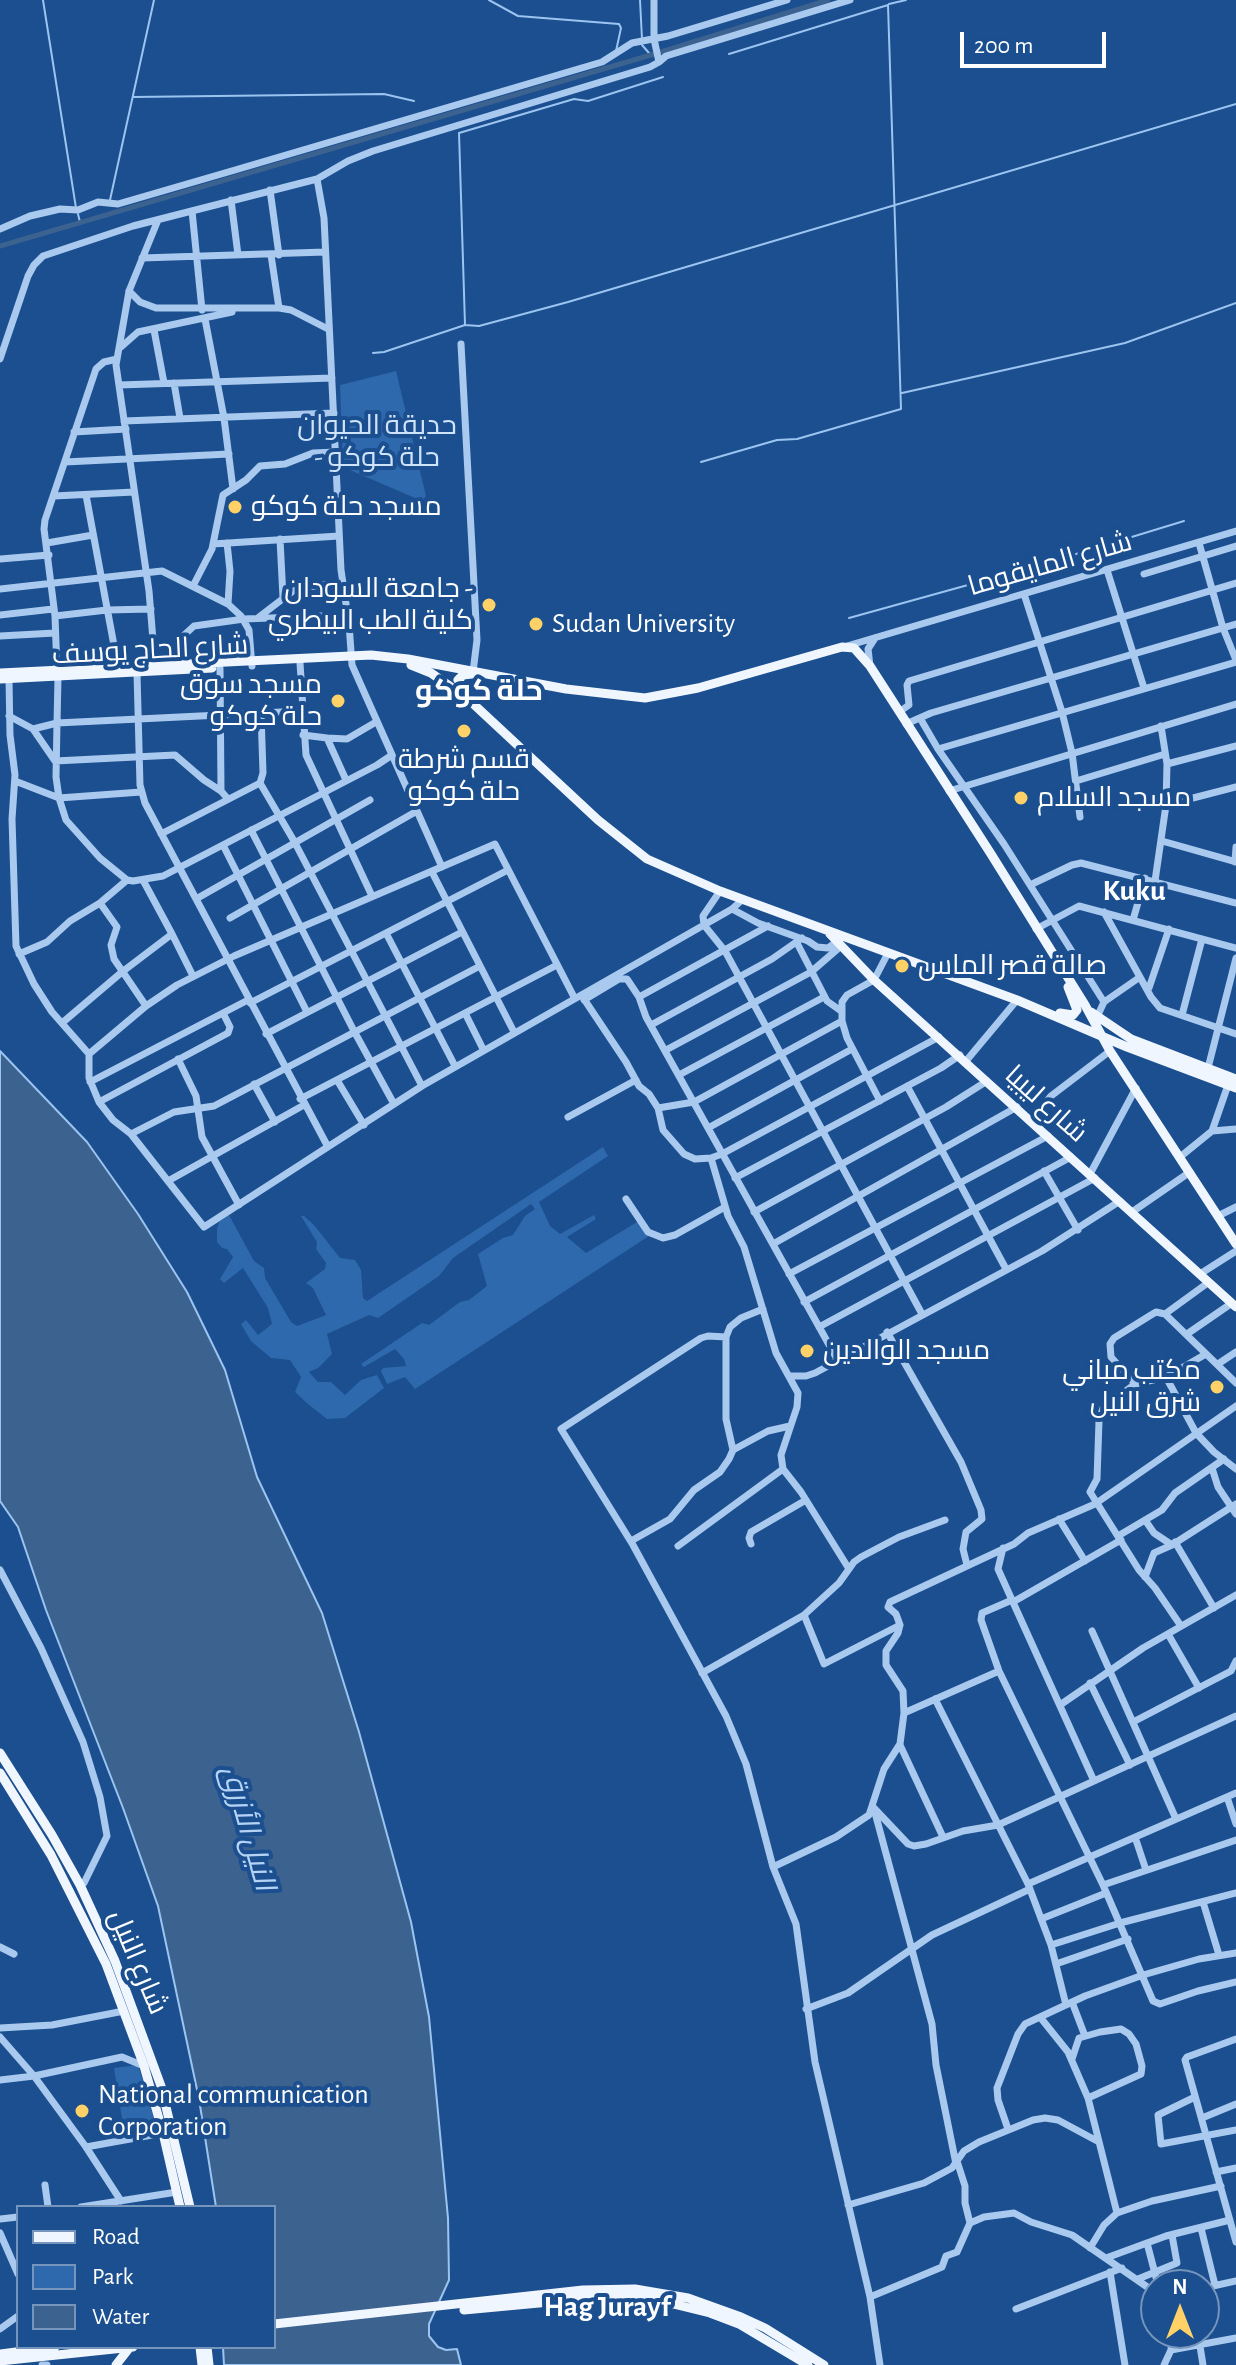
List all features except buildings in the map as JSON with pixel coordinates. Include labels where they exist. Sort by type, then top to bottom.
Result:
[{"type":"main road","points":[[351,658],[397,657],[566,689],[645,698],[698,688],[842,647],[858,650],[1093,1014],[1110,1051],[1236,1244]]},
{"type":"main road","points":[[351,658],[424,668],[477,707],[592,815],[639,854],[742,900],[1017,1000],[1127,1047],[1233,1084]]},
{"type":"main road","name":"شارع الحاج يوسف","points":[[57,674],[118,667],[300,663],[351,658]]},
{"type":"main road","name":"شارع الحاج يوسف","points":[[3,677],[137,673],[351,658]]},
{"type":"main road","points":[[476,672],[463,675],[458,680],[473,697],[477,707]]},
{"type":"main road","name":"شارع ليبيا","points":[[828,931],[874,980],[1234,1305]]},
{"type":"main road","points":[[1035,1008],[1070,1015],[1076,1013],[1077,1006],[1060,965]]},
{"type":"main road","points":[[1093,1014],[1131,1039],[1208,1068],[1233,1084]]},
{"type":"main road","name":"شارع النيل","points":[[0,1753],[52,1835],[56,1853],[137,2043],[180,2205]]},
{"type":"main road","name":"شارع النيل","points":[[0,1773],[42,1839],[80,1885],[115,1961],[151,2053],[174,2133],[190,2205]]},
{"type":"main road","points":[[42,1839],[49,1839],[52,1835]]},
{"type":"main road","points":[[276,2327],[618,2288],[688,2298],[741,2317],[765,2328],[824,2365]]},
{"type":"main road","points":[[452,2308],[603,2297],[653,2299],[710,2313],[739,2324],[808,2365]]},
{"type":"main road","points":[[0,2354],[39,2349]]},
{"type":"main road","points":[[0,2361],[113,2349]]},
{"type":"main road","points":[[116,2365],[130,2349]]},
{"type":"main road","points":[[200,2365],[203,2349]]},
{"type":"main road","points":[[203,2349],[209,2365]]},
{"type":"street","points":[[654,0],[655,43],[659,60]]},
{"type":"street","points":[[0,229],[19,220],[65,208],[80,210],[102,202],[118,204],[154,194],[602,62],[632,43],[655,43],[787,0]]},
{"type":"street","points":[[0,359],[28,276],[37,261],[51,252],[158,220],[317,179],[360,156],[650,67],[666,56],[850,0]]},
{"type":"street","points":[[317,179],[324,218],[339,536],[351,658],[376,722],[442,867]]},
{"type":"street","points":[[270,190],[279,308]]},
{"type":"street","points":[[231,200],[238,255]]},
{"type":"street","points":[[192,211],[199,256],[202,310]]},
{"type":"street","points":[[155,665],[151,609],[117,358],[129,291],[158,220]]},
{"type":"street","points":[[142,258],[325,252]]},
{"type":"street","points":[[129,291],[146,306],[202,310],[291,310],[328,329]]},
{"type":"street","points":[[117,358],[121,347],[132,336],[242,308]]},
{"type":"street","points":[[205,319],[224,418],[233,489]]},
{"type":"street","points":[[154,330],[164,383]]},
{"type":"street","points":[[461,344],[477,640],[476,672]]},
{"type":"street","points":[[117,358],[104,362],[96,369],[45,520],[57,674],[55,761],[59,798],[63,814],[72,829],[127,880],[144,882],[223,845],[392,755]]},
{"type":"street","points":[[119,385],[332,378]]},
{"type":"street","points":[[174,383],[180,418]]},
{"type":"street","points":[[74,432],[180,418],[334,413]]},
{"type":"street","points":[[193,586],[213,544],[221,497],[260,466],[285,464],[313,453],[336,452]]},
{"type":"street","points":[[65,462],[229,454]]},
{"type":"street","points":[[54,496],[134,492]]},
{"type":"street","points":[[86,495],[118,667]]},
{"type":"street","name":"شارع المايقوما","points":[[842,647],[1236,531]]},
{"type":"street","points":[[47,543],[93,535]]},
{"type":"street","points":[[213,544],[339,536]]},
{"type":"street","points":[[280,539],[283,598]]},
{"type":"street","points":[[227,543],[230,571],[228,604]]},
{"type":"street","points":[[938,749],[1236,661],[1223,628],[1199,543]]},
{"type":"street","points":[[1144,574],[1236,546]]},
{"type":"street","points":[[1164,553],[1168,566]]},
{"type":"street","points":[[0,559],[49,555]]},
{"type":"street","points":[[1107,570],[1144,688]]},
{"type":"street","points":[[0,589],[162,571],[228,604],[244,619],[249,630],[252,663]]},
{"type":"street","points":[[257,619],[293,591],[342,582]]},
{"type":"street","points":[[899,712],[909,705],[909,681],[1236,583]]},
{"type":"street","points":[[1024,594],[1062,712],[1072,753],[1080,817]]},
{"type":"street","points":[[0,615],[151,609]]},
{"type":"street","points":[[174,664],[182,637],[189,628],[244,619],[348,615]]},
{"type":"street","points":[[906,724],[1052,676],[1236,624]]},
{"type":"street","points":[[0,636],[55,633]]},
{"type":"street","points":[[870,666],[868,649],[877,637]]},
{"type":"street","points":[[300,663],[306,755],[372,896]]},
{"type":"street","points":[[220,668],[221,791]]},
{"type":"street","points":[[137,673],[141,792],[178,868],[328,1147]]},
{"type":"street","points":[[3,677],[15,781],[12,819],[13,933],[19,954],[34,984],[89,1054],[90,1082],[99,1102],[113,1120],[131,1134],[204,1227],[422,1086],[732,909],[742,900]]},
{"type":"street","points":[[949,791],[1236,704]]},
{"type":"street","points":[[33,729],[57,723],[302,711]]},
{"type":"street","points":[[261,713],[263,773],[260,783],[294,841],[422,1086]]},
{"type":"street","points":[[9,716],[33,729],[55,761]]},
{"type":"street","points":[[920,718],[1104,1002]]},
{"type":"street","points":[[303,735],[347,739],[376,722]]},
{"type":"street","points":[[1155,881],[1166,805],[1167,764],[1161,726]]},
{"type":"street","points":[[327,738],[346,780]]},
{"type":"street","points":[[1167,764],[1236,746]]},
{"type":"street","points":[[1076,781],[1165,754]]},
{"type":"street","points":[[55,761],[140,755],[180,757],[228,799]]},
{"type":"street","points":[[15,781],[59,798],[141,792]]},
{"type":"street","points":[[161,834],[260,783]]},
{"type":"street","points":[[1166,805],[1236,787]]},
{"type":"street","points":[[196,899],[370,800]]},
{"type":"street","points":[[230,918],[417,811]]},
{"type":"street","points":[[251,830],[394,1104]]},
{"type":"street","points":[[1162,841],[1236,862],[1236,847]]},
{"type":"street","points":[[89,1054],[146,1006],[193,976],[495,844],[557,965],[658,1108],[663,1130],[684,1154],[695,1159],[722,1154],[939,1037]]},
{"type":"street","points":[[223,845],[307,1012]]},
{"type":"street","points":[[1030,885],[1081,863],[1236,903]]},
{"type":"street","points":[[90,1082],[508,870]]},
{"type":"street","points":[[432,872],[514,1032]]},
{"type":"street","points":[[1133,920],[1145,878]]},
{"type":"street","points":[[19,954],[47,942],[70,921],[100,903],[127,880]]},
{"type":"street","points":[[144,882],[193,976]]},
{"type":"street","points":[[720,891],[703,916],[704,925],[725,951],[922,1314]]},
{"type":"street","points":[[100,903],[116,923],[112,953],[146,1006]]},
{"type":"street","points":[[1036,929],[1079,906],[1236,948]]},
{"type":"street","points":[[732,909],[799,941],[822,948],[838,944]]},
{"type":"street","points":[[1104,912],[1160,1008],[1236,1034]]},
{"type":"street","points":[[639,997],[768,926]]},
{"type":"street","points":[[1149,988],[1169,929]]},
{"type":"street","points":[[266,1034],[462,932]]},
{"type":"street","points":[[386,933],[455,1066]]},
{"type":"street","points":[[62,1023],[172,934]]},
{"type":"street","points":[[1182,1015],[1202,939]]},
{"type":"street","points":[[799,941],[824,997],[841,1011]]},
{"type":"street","points":[[651,1025],[799,941]]},
{"type":"street","points":[[666,1050],[811,972],[838,944]]},
{"type":"street","points":[[1060,965],[1072,952]]},
{"type":"street","points":[[880,1101],[852,1049],[841,1011],[843,998],[874,980],[888,953]]},
{"type":"street","points":[[1208,1068],[1236,958]]},
{"type":"street","points":[[168,1181],[275,1122],[302,1102],[371,1061],[557,965]]},
{"type":"street","points":[[131,1134],[174,1112],[214,1106],[480,966]]},
{"type":"street","points":[[580,997],[623,977],[627,979],[837,1359]]},
{"type":"street","points":[[1093,1014],[1104,1002],[1140,977]]},
{"type":"street","points":[[679,1075],[824,997]]},
{"type":"street","points":[[735,1178],[963,1058],[1017,1000]]},
{"type":"street","points":[[99,1102],[228,1033],[230,1027],[223,1013]]},
{"type":"street","points":[[465,1013],[483,1049]]},
{"type":"street","points":[[658,1108],[694,1102],[842,1021]]},
{"type":"street","points":[[708,1128],[852,1049]]},
{"type":"street","points":[[1031,1120],[1051,1096],[1110,1051]]},
{"type":"street","points":[[178,1059],[194,1091],[202,1137],[239,1205]]},
{"type":"street","points":[[337,1080],[364,1125]]},
{"type":"street","points":[[568,1117],[636,1080]]},
{"type":"street","points":[[754,1212],[987,1081]]},
{"type":"street","points":[[254,1084],[275,1122]]},
{"type":"street","points":[[1180,1157],[1212,1131],[1233,1084]]},
{"type":"street","points":[[907,1086],[1006,1269]]},
{"type":"street","points":[[819,1327],[1092,1176],[1136,1088]]},
{"type":"street","points":[[773,1244],[1017,1107]]},
{"type":"street","points":[[1212,1131],[1236,1129]]},
{"type":"street","points":[[789,1274],[1048,1136]]},
{"type":"street","points":[[804,1302],[1071,1157]]},
{"type":"street","points":[[711,1158],[725,1207],[744,1247],[776,1353],[790,1376],[798,1400],[781,1455],[783,1469],[849,1569]]},
{"type":"street","points":[[1044,1171],[1078,1230]]},
{"type":"street","points":[[1132,1212],[1190,1172]]},
{"type":"street","points":[[626,1199],[648,1232],[663,1238],[675,1235],[725,1207]]},
{"type":"street","points":[[790,1376],[806,1376],[1078,1230],[1120,1201]]},
{"type":"street","points":[[1218,1216],[1236,1207]]},
{"type":"street","points":[[1200,1274],[1236,1251]]},
{"type":"street","points":[[1165,1314],[1209,1282]]},
{"type":"street","points":[[1187,1334],[1234,1305]]},
{"type":"street","points":[[733,1450],[726,1419],[726,1337],[730,1327],[741,1318],[763,1309]]},
{"type":"street","points":[[1135,1384],[1111,1357],[1110,1344],[1114,1338],[1156,1312],[1165,1314],[1236,1383]]},
{"type":"street","points":[[887,1332],[961,1462],[981,1510],[982,1519],[966,1532],[963,1549],[967,1565]]},
{"type":"street","points":[[726,1337],[701,1338],[561,1429],[631,1541],[739,1743],[773,1867],[796,1924],[815,2062],[870,2297],[880,2365]]},
{"type":"street","points":[[1218,1364],[1236,1352]]},
{"type":"street","points":[[1181,1626],[1095,1504],[1090,1492],[1098,1473],[1100,1413],[1135,1384],[1166,1377],[1206,1354]]},
{"type":"street","points":[[1166,1377],[1196,1433],[1232,1463]]},
{"type":"street","points":[[773,1867],[836,1837],[864,1819],[873,1807],[884,1769],[900,1744],[904,1713],[903,1691],[888,1671],[885,1658],[900,1625],[896,1614],[888,1607],[890,1602],[1028,1533],[1095,1504],[1236,1406]]},
{"type":"street","points":[[631,1541],[670,1519],[699,1485],[722,1469],[733,1450],[768,1431],[790,1426]]},
{"type":"street","points":[[1232,1463],[1212,1468],[1180,1489],[1162,1510],[1085,1561],[980,1615],[999,1671],[1128,1939],[1153,2001],[1158,2004],[1236,1982]]},
{"type":"street","points":[[1145,1577],[1154,1553],[1234,1508],[1218,1487],[1212,1468]]},
{"type":"street","points":[[678,1546],[783,1469]]},
{"type":"street","points":[[751,1544],[751,1532],[806,1500]]},
{"type":"street","points":[[1059,1519],[1085,1561]]},
{"type":"street","points":[[702,1673],[804,1615],[839,1583],[861,1557],[945,1520]]},
{"type":"street","points":[[1145,1520],[1154,1533],[1174,1544],[1214,1608]]},
{"type":"street","points":[[1003,1548],[998,1569],[1094,1781]]},
{"type":"street","points":[[0,1570],[41,1648],[77,1729],[100,1797],[107,1836],[84,1883],[80,1885]]},
{"type":"street","points":[[1060,1705],[1109,1670],[1236,1595]]},
{"type":"street","points":[[804,1615],[822,1663],[828,1664],[900,1625]]},
{"type":"street","points":[[1092,1631],[1176,1819]]},
{"type":"street","points":[[1168,1634],[1199,1688]]},
{"type":"street","points":[[1133,1722],[1231,1671],[1236,1661]]},
{"type":"street","points":[[904,1713],[999,1671]]},
{"type":"street","points":[[1090,1683],[1130,1765]]},
{"type":"street","points":[[935,1699],[1029,1887],[1069,2003],[1085,2036]]},
{"type":"street","points":[[873,1807],[911,1846],[926,1844],[943,1837],[998,1825],[1236,1716]]},
{"type":"street","points":[[900,1744],[943,1837]]},
{"type":"street","points":[[806,2009],[848,1993],[942,1930],[1089,1857],[1236,1793]]},
{"type":"street","points":[[1227,1797],[1236,1824]]},
{"type":"street","points":[[870,2297],[942,2267],[946,2256],[957,2252],[970,2223],[965,2186],[956,2162],[936,2065],[932,2024],[873,1807]]},
{"type":"street","points":[[1135,1837],[1146,1870]]},
{"type":"street","points":[[1041,1919],[1146,1870],[1236,1840]]},
{"type":"street","points":[[1051,1945],[1120,1923],[1236,1893]]},
{"type":"street","points":[[1203,1902],[1219,1955]]},
{"type":"street","points":[[1056,1964],[1128,1939]]},
{"type":"street","points":[[0,1947],[14,1954]]},
{"type":"street","points":[[1008,2129],[996,2093],[999,2077],[1022,2028],[1069,2003],[1143,1975],[1236,1953]]},
{"type":"street","points":[[0,2028],[52,2025],[124,2011]]},
{"type":"street","points":[[1040,2017],[1072,2059],[1088,2098],[1117,2213]]},
{"type":"street","points":[[1072,2059],[1079,2038],[1118,2028],[1125,2030],[1136,2044],[1142,2069],[1139,2076],[1088,2098]]},
{"type":"street","points":[[0,2037],[34,2076],[121,2201]]},
{"type":"street","points":[[1236,2039],[1185,2058],[1236,2242]]},
{"type":"street","points":[[0,2080],[122,2057],[137,2043]]},
{"type":"street","points":[[122,2057],[144,2066]]},
{"type":"street","points":[[1195,2097],[1158,2115],[1160,2143],[1170,2144],[1236,2130]]},
{"type":"street","points":[[1202,2118],[1236,2104]]},
{"type":"street","points":[[848,2205],[924,2183],[956,2162],[964,2151],[1033,2120],[1051,2118],[1099,2142]]},
{"type":"street","points":[[86,2147],[163,2133]]},
{"type":"street","points":[[1216,2172],[1236,2168]]},
{"type":"street","points":[[45,2185],[48,2205]]},
{"type":"street","points":[[1090,2248],[1104,2225],[1117,2213],[1152,2201],[1221,2186]]},
{"type":"street","points":[[94,2205],[177,2192]]},
{"type":"street","points":[[970,2223],[984,2217],[1018,2213],[1031,2222],[1072,2235],[1138,2279]]},
{"type":"street","points":[[1106,2258],[1201,2228],[1231,2215]]},
{"type":"street","points":[[1201,2228],[1211,2269]]},
{"type":"street","points":[[0,2233],[16,2268]]},
{"type":"street","points":[[1163,2269],[1177,2263],[1172,2235]]},
{"type":"street","points":[[1147,2243],[1153,2269]]},
{"type":"street","points":[[1016,2309],[1122,2268]]},
{"type":"street","points":[[1110,2272],[1125,2365]]},
{"type":"street","points":[[1164,2365],[1171,2350],[1178,2349]]},
{"type":"green space","name":"حديقة الحيوان - حلة كوكو","points":[[396,371],[426,496],[422,501],[343,467],[340,385]]},
{"type":"green space","points":[[603,1147],[608,1156],[539,1202],[550,1226],[560,1234],[594,1215],[596,1219],[567,1237],[586,1253],[637,1222],[652,1234],[415,1389],[405,1377],[387,1384],[381,1371],[383,1368],[406,1366],[395,1349],[364,1367],[361,1364],[422,1323],[429,1325],[487,1286],[478,1254],[513,1235],[525,1216],[535,1209],[531,1204],[453,1258],[439,1276],[378,1318],[369,1315],[327,1334],[332,1354],[309,1372],[318,1382],[331,1382],[345,1395],[361,1380],[377,1375],[384,1388],[345,1418],[327,1419],[308,1404],[295,1392],[301,1377],[290,1360],[271,1358],[251,1341],[241,1324],[246,1320],[258,1335],[272,1324],[268,1308],[243,1268],[224,1283],[220,1279],[233,1257],[217,1242],[217,1229],[219,1222],[229,1215],[254,1261],[264,1268],[265,1278],[291,1322],[297,1326],[326,1315],[313,1288],[306,1283],[325,1269],[326,1263],[301,1216],[314,1225],[340,1258],[355,1260],[361,1270],[363,1298],[367,1301]]},
{"type":"green space","points":[[138,2065],[157,2129],[125,2137],[114,2068]]},
{"type":"water","name":"النيل الأزرق","points":[[0,1051],[87,1142],[138,1214],[187,1292],[225,1370],[257,1477],[322,1613],[359,1732],[411,1922],[429,2017],[448,2218],[449,2280],[429,2324],[429,2336],[438,2347],[457,2349],[461,2365],[224,2365],[223,2349],[276,2349],[276,2205],[216,2205],[199,2099],[158,1906],[46,1610],[18,1527],[0,1501]]},
{"type":"waterway","points":[[43,0],[76,208]]},
{"type":"waterway","points":[[110,200],[154,0]]},
{"type":"waterway","points":[[489,0],[518,16],[619,24],[621,28],[616,51]]},
{"type":"waterway","points":[[640,0],[642,39]]},
{"type":"waterway","points":[[0,246],[828,0]]},
{"type":"waterway","points":[[889,4],[906,0]]},
{"type":"waterway","points":[[701,462],[901,409],[888,5],[729,54]]},
{"type":"waterway","points":[[642,45],[649,53]]},
{"type":"waterway","points":[[373,353],[465,325],[459,133],[574,99],[588,101],[663,77]]},
{"type":"waterway","points":[[133,97],[384,94],[414,101]]},
{"type":"waterway","points":[[465,325],[479,326],[568,302],[1236,104]]},
{"type":"waterway","points":[[78,214],[80,222]]},
{"type":"waterway","points":[[902,393],[1125,343],[1236,303]]},
{"type":"waterway","points":[[849,618],[1184,521]]},
{"type":"place","name":"مسجد حلة كوكو","points":[[235,507]]},
{"type":"place","name":"جامعة السودان - كلية الطب البيطري","points":[[489,605]]},
{"type":"place","name":"Sudan University","points":[[536,624]]},
{"type":"place","name":"مسجد سوق حلة كوكو","points":[[338,701]]},
{"type":"place","name":"قسم شرطة حلة كوكو","points":[[464,731]]},
{"type":"place","name":"مسجد السلام","points":[[1021,798]]},
{"type":"place","name":"صالة قصر الماس","points":[[902,966]]},
{"type":"place","name":"مسجد الوالدين","points":[[807,1351]]},
{"type":"place","name":"مكتب مباني شرق النيل","points":[[1217,1387]]},
{"type":"place","name":"National communication Corporation","points":[[82,2111]]},
{"type":"district","name":"حلة كوكو","points":[[479,691]]},
{"type":"district","name":"Kuku","points":[[1134,891]]},
{"type":"district","name":"Hag Jurayf","points":[[607,2307]]}]
